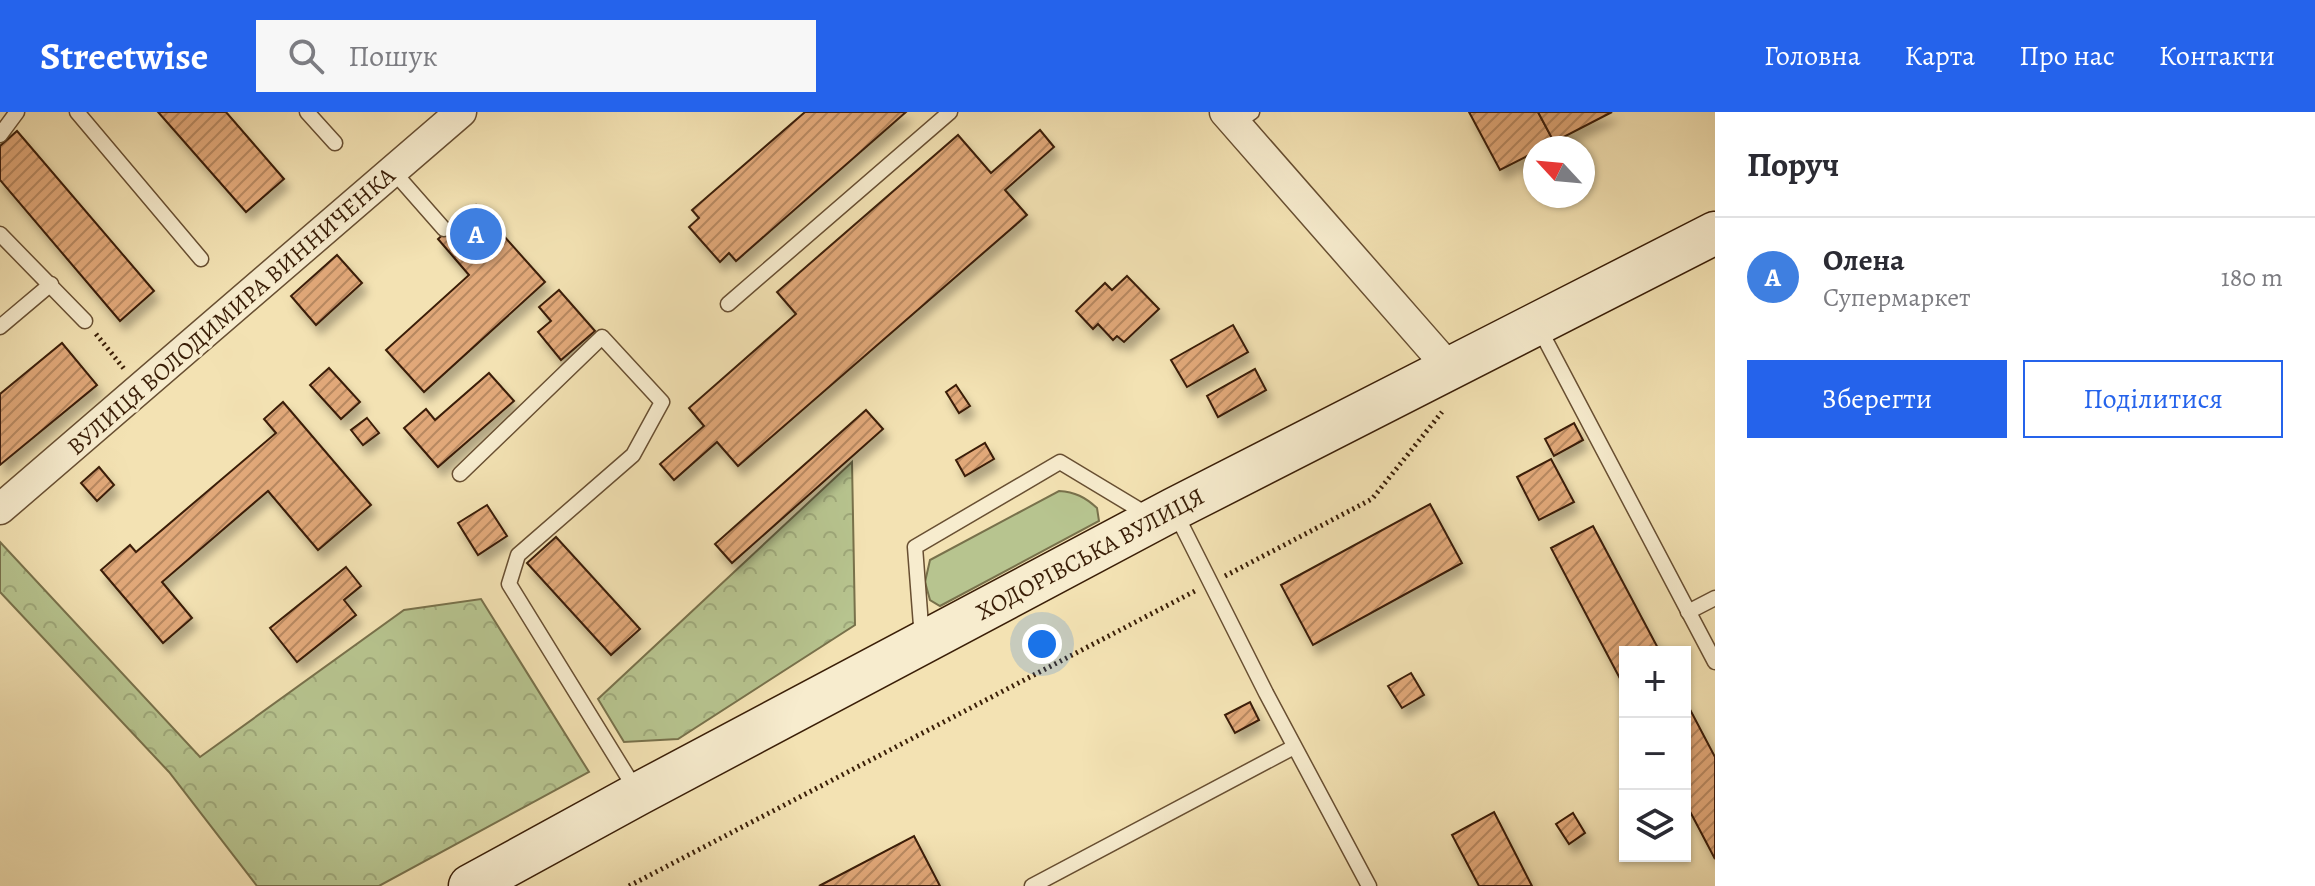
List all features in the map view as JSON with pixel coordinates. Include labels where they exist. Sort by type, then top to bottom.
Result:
[{"type":"main road","name":"ХОДОРІВСЬКА ВУЛИЦЯ","points":[[470,886],[1164,515],[1449,387],[1538,326],[1715,233]]},
{"type":"street","name":"ВУЛИЦЯ ВОЛОДИМИРА ВИННИЧЕНКА","points":[[0,509],[461,112]]},
{"type":"street","points":[[1237,116],[1449,387]]},
{"type":"lane","points":[[0,135],[17,112]]},
{"type":"lane","points":[[77,112],[201,259]]},
{"type":"lane","points":[[307,112],[335,143]]},
{"type":"lane","points":[[728,304],[950,112]]},
{"type":"lane","points":[[393,171],[444,229]]},
{"type":"lane","points":[[0,234],[85,321]]},
{"type":"lane","points":[[0,327],[51,284]]},
{"type":"lane","points":[[1538,326],[1715,662]]},
{"type":"lane","points":[[460,474],[602,337],[662,402],[633,455],[518,555],[509,584],[638,794]]},
{"type":"lane","points":[[922,642],[915,547],[1060,462],[1164,515],[1211,583],[1369,886]]},
{"type":"lane","points":[[1688,612],[1715,598]]},
{"type":"lane","points":[[1032,886],[1294,747]]},
{"type":"path","points":[[85,321],[141,389]]},
{"type":"path","points":[[629,886],[1372,499],[1449,387]]},
{"type":"green space","points":[[852,462],[855,625],[678,739],[624,742],[598,699]]},
{"type":"green space","points":[[1059,491],[1088,501],[1097,508],[1099,521],[940,606],[930,600],[925,582],[930,560]]},
{"type":"green space","points":[[0,542],[200,757],[404,610],[481,599],[589,772],[379,886],[257,886],[169,772],[0,592]]},
{"type":"building","points":[[158,112],[226,112],[284,179],[246,212]]},
{"type":"building","points":[[805,112],[906,112],[736,261],[729,253],[720,262],[689,227],[699,218],[692,210]]},
{"type":"building","points":[[1469,112],[1538,112],[1551,136],[1523,136],[1523,158],[1500,170]]},
{"type":"building","points":[[1538,112],[1612,112],[1566,136],[1551,136]]},
{"type":"building","points":[[1040,130],[1054,147],[1005,190],[1027,215],[738,466],[717,442],[674,480],[660,464],[704,426],[689,408],[796,314],[777,292],[958,135],[991,173]]},
{"type":"building","points":[[17,131],[154,291],[120,321],[0,180],[0,146]]},
{"type":"building","points":[[476,205],[545,282],[424,392],[386,350],[469,275],[438,239]]},
{"type":"building","points":[[337,255],[362,283],[316,325],[291,296]]},
{"type":"building","points":[[1127,276],[1159,309],[1124,342],[1117,336],[1113,340],[1098,324],[1093,329],[1076,311],[1105,283],[1112,290]]},
{"type":"building","points":[[559,290],[595,331],[561,360],[538,332],[551,321],[539,307]]},
{"type":"building","points":[[1233,325],[1248,352],[1187,387],[1171,360]]},
{"type":"building","points":[[62,343],[97,385],[0,465],[0,394]]},
{"type":"building","points":[[329,368],[360,402],[341,419],[310,385]]},
{"type":"building","points":[[1255,369],[1266,390],[1218,417],[1207,396]]},
{"type":"building","points":[[489,373],[514,401],[438,467],[404,428],[426,409],[435,420]]},
{"type":"building","points":[[956,385],[970,406],[959,413],[946,392]]},
{"type":"building","points":[[283,402],[371,505],[318,550],[268,491],[162,582],[192,618],[163,643],[101,570],[130,545],[136,552],[276,433],[264,419]]},
{"type":"building","points":[[866,410],[883,429],[732,563],[715,544]]},
{"type":"building","points":[[367,418],[379,433],[363,445],[351,430]]},
{"type":"building","points":[[1574,423],[1583,440],[1554,456],[1545,439]]},
{"type":"building","points":[[985,443],[994,459],[965,476],[956,460]]},
{"type":"building","points":[[1551,459],[1574,502],[1539,520],[1517,477]]},
{"type":"building","points":[[99,467],[114,485],[97,501],[81,483]]},
{"type":"building","points":[[1430,504],[1462,563],[1313,645],[1281,585]]},
{"type":"building","points":[[487,505],[507,536],[478,555],[458,523]]},
{"type":"building","points":[[1593,526],[1657,646],[1619,646],[1619,677],[1551,548]]},
{"type":"building","points":[[556,537],[640,629],[611,655],[527,563]]},
{"type":"building","points":[[346,567],[361,586],[344,600],[356,615],[297,662],[270,628]]},
{"type":"building","points":[[1411,673],[1424,695],[1402,708],[1388,686]]},
{"type":"building","points":[[1250,702],[1259,720],[1235,733],[1225,715]]},
{"type":"building","points":[[1691,711],[1715,757],[1715,859],[1691,813]]},
{"type":"building","points":[[1494,812],[1532,886],[1479,886],[1452,835]]},
{"type":"building","points":[[1573,813],[1585,833],[1569,844],[1556,824]]},
{"type":"building","points":[[914,836],[940,886],[819,886]]},
{"type":"place","name":"Олена","points":[[476,234]]}]
